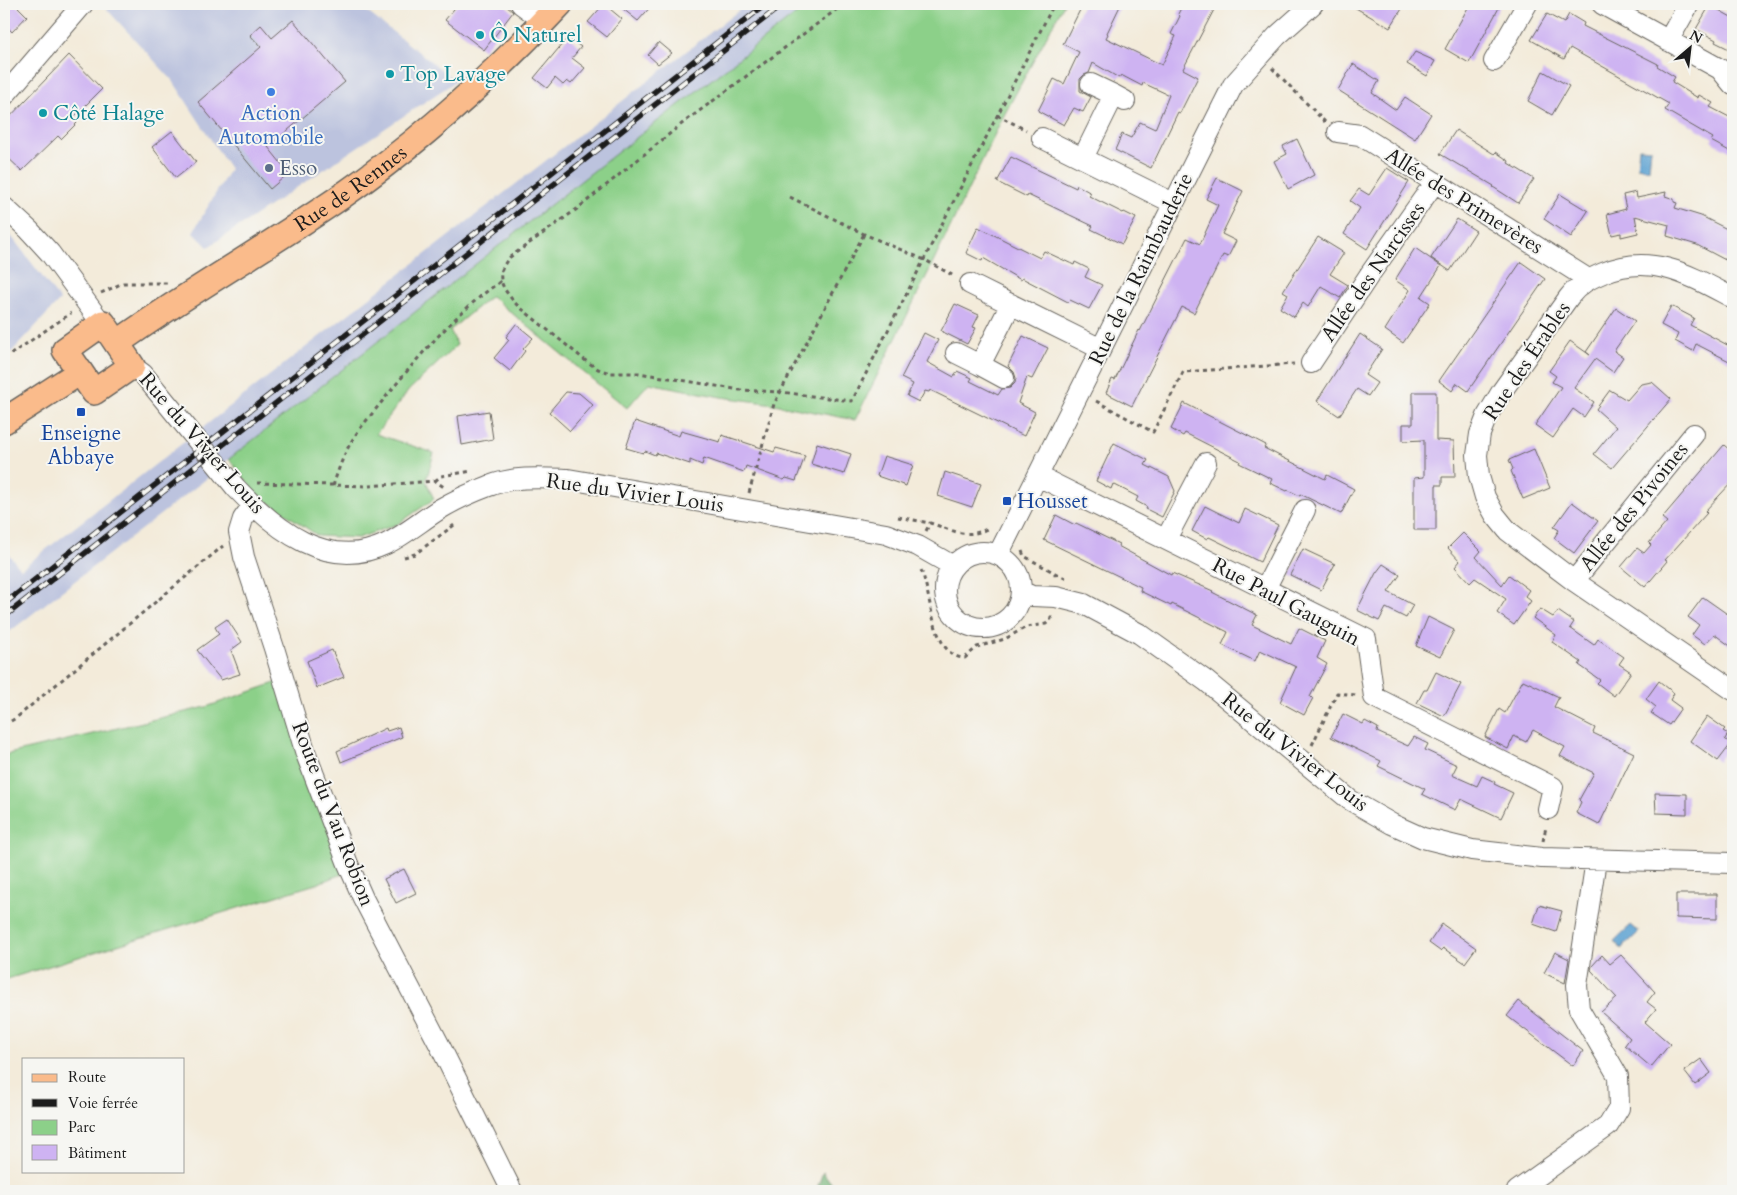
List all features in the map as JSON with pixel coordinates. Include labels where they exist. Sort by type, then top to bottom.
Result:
[{"type":"main road","name":"Rue de Rennes","points":[[80,372],[65,350],[110,333],[314,214],[396,155],[485,80],[552,13]]},
{"type":"main road","points":[[4,421],[80,372],[94,392],[132,366],[110,333]]},
{"type":"street","points":[[520,4],[552,13]]},
{"type":"street","name":"Rue de la Raimbauderie","points":[[998,555],[1233,85],[1277,36],[1313,4]]},
{"type":"street","points":[[1494,61],[1527,4]]},
{"type":"street","points":[[1602,4],[1720,69],[1733,85]]},
{"type":"street","points":[[1668,41],[1689,4]]},
{"type":"street","points":[[4,96],[80,7]]},
{"type":"street","points":[[1083,158],[1119,98],[1091,84]]},
{"type":"street","name":"Allée des Primevères","points":[[1338,132],[1360,135],[1588,279]]},
{"type":"street","points":[[1042,138],[1174,203]]},
{"type":"street","name":"Allée des Narcisses","points":[[1311,362],[1435,182]]},
{"type":"street","points":[[4,207],[50,253],[110,333]]},
{"type":"street","name":"Rue des Érables","points":[[1733,298],[1688,274],[1649,264],[1621,267],[1588,279],[1575,289],[1492,406],[1483,425],[1477,455],[1484,497],[1502,526],[1574,580],[1733,690]]},
{"type":"street","points":[[970,284],[1101,350]]},
{"type":"street","points":[[980,366],[1011,304]]},
{"type":"street","points":[[956,354],[1004,378]]},
{"type":"street","name":"Rue du Vivier Louis","points":[[132,366],[144,374],[236,488],[253,505],[293,537],[307,545],[322,550],[363,551],[385,544],[442,507],[490,485],[529,478],[568,480],[886,534],[913,552],[953,566]]},
{"type":"street","name":"Allée des Pivoines","points":[[1574,580],[1694,434]]},
{"type":"street","points":[[1166,539],[1206,463]]},
{"type":"street","name":"Rue Paul Gauguin","points":[[1038,476],[1366,639],[1374,697]]},
{"type":"street","points":[[239,532],[243,519],[253,505]]},
{"type":"street","points":[[1265,589],[1305,510]]},
{"type":"street","name":"Route du Vau Robion","points":[[239,532],[244,557],[306,754],[348,864],[363,898],[436,1038],[512,1191]]},
{"type":"street","points":[[982,552],[998,555],[1012,566],[1020,582],[1019,601],[1015,610],[1004,621],[990,628],[970,626],[960,621],[948,605],[945,585],[948,575],[959,560],[974,553],[982,552]]},
{"type":"street","name":"Rue du Vivier Louis","points":[[1021,591],[1032,596],[1056,596],[1084,604],[1140,634],[1206,681],[1304,763],[1362,808],[1392,824],[1429,840],[1487,852],[1542,858],[1733,863]]},
{"type":"street","points":[[1374,697],[1553,787],[1548,809]]},
{"type":"street","points":[[1517,1191],[1608,1126],[1619,1108],[1618,1076],[1578,1009],[1577,985],[1596,860]]},
{"type":"path","points":[[844,4],[683,123],[577,209],[510,257],[504,264],[501,281],[509,296],[517,305],[598,369],[610,373],[639,374],[740,390],[782,392],[852,401],[1054,4]]},
{"type":"path","points":[[1259,55],[1322,120],[1338,132]]},
{"type":"path","points":[[997,116],[1042,138]]},
{"type":"path","points":[[790,197],[864,234],[925,260],[970,284]]},
{"type":"path","points":[[744,509],[774,404],[864,234]]},
{"type":"path","points":[[333,486],[344,454],[351,440],[362,426],[438,335],[460,312],[501,281]]},
{"type":"path","points":[[4,360],[95,295],[123,282],[174,283]]},
{"type":"path","points":[[1080,392],[1153,432],[1183,372],[1311,362]]},
{"type":"path","points":[[236,488],[246,483],[258,482],[333,486],[400,485],[435,481]]},
{"type":"path","points":[[1013,527],[998,523],[973,535],[930,523],[913,552],[926,579],[927,593],[942,642],[951,654],[958,658],[965,658],[977,647],[1005,640],[1026,627],[1046,624],[1051,619],[1052,606],[1056,596],[1055,573]]},
{"type":"path","points":[[4,726],[239,532]]},
{"type":"path","points":[[1024,556],[1073,581]]},
{"type":"path","points":[[1304,763],[1313,740],[1338,693],[1374,697]]},
{"type":"path","points":[[1548,809],[1542,844],[1551,844]]},
{"type":"shaded area","points":[[102,4],[357,4],[456,81],[208,247],[193,232],[230,169],[173,81]]},
{"type":"shaded area","points":[[747,4],[809,4],[4,636],[4,549],[21,569]]},
{"type":"shaded area","points":[[4,229],[60,300],[4,360]]},
{"type":"green space","points":[[809,4],[1064,4],[1002,119],[855,420],[649,383],[627,408],[491,296],[450,330],[457,345],[409,390],[376,434],[434,453],[426,481],[434,499],[398,524],[358,538],[318,536],[257,494],[229,459],[596,169]]},
{"type":"green space","points":[[278,682],[347,872],[316,884],[4,980],[4,755],[206,707]]},
{"type":"green space","points":[[823,1172],[837,1191],[816,1191]]},
{"type":"water","points":[[1639,148],[1651,149],[1649,169],[1637,167]]},
{"type":"water","points":[[1631,925],[1639,932],[1621,949],[1614,941]]},
{"type":"building","points":[[4,4],[15,4],[27,16],[12,32],[4,23]]},
{"type":"building","name":"Ô Naturel","points":[[458,4],[504,4],[513,12],[484,50],[445,20]]},
{"type":"building","points":[[604,4],[622,19],[607,37],[588,22]]},
{"type":"building","points":[[617,4],[653,4],[638,21]]},
{"type":"building","points":[[1083,4],[1121,4],[1106,38],[1162,65],[1176,36],[1171,34],[1180,16],[1178,14],[1183,4],[1217,4],[1183,69],[1198,77],[1180,113],[1178,112],[1151,168],[1115,150],[1122,134],[1131,138],[1140,122],[1155,129],[1169,95],[1143,83],[1142,86],[1121,75],[1119,78],[1093,63],[1089,73],[1080,79],[1080,91],[1091,97],[1083,112],[1074,108],[1064,125],[1038,111],[1054,79],[1064,84],[1079,52],[1063,44]]},
{"type":"building","points":[[1349,4],[1405,4],[1390,28]]},
{"type":"building","points":[[1470,4],[1501,4],[1469,63],[1445,49]]},
{"type":"building","points":[[1710,5],[1733,18],[1733,51],[1696,29]]},
{"type":"building","points":[[1547,14],[1564,23],[1569,14],[1584,23],[1583,26],[1658,64],[1657,66],[1675,77],[1672,82],[1698,98],[1699,95],[1713,103],[1710,107],[1733,119],[1733,153],[1711,141],[1713,138],[1665,110],[1669,104],[1570,48],[1564,59],[1531,40]]},
{"type":"building","name":"Action Automobile","points":[[293,20],[345,82],[268,147],[289,173],[270,189],[198,102],[261,47],[250,35],[261,25],[272,38]]},
{"type":"building","points":[[568,37],[581,47],[572,58],[585,68],[571,84],[567,81],[563,85],[555,78],[547,88],[534,78]]},
{"type":"building","points":[[659,42],[672,53],[658,64],[648,55]]},
{"type":"building","points":[[1415,52],[1435,61],[1427,76],[1407,64]]},
{"type":"building","name":"Côté Halage","points":[[69,55],[102,89],[73,118],[77,123],[61,139],[58,136],[22,171],[4,154],[4,123]]},
{"type":"building","points":[[1353,64],[1379,81],[1372,93],[1396,110],[1405,97],[1431,114],[1415,139],[1338,90]]},
{"type":"building","points":[[1543,71],[1569,86],[1552,115],[1528,101]]},
{"type":"building","points":[[1456,130],[1494,154],[1496,152],[1509,161],[1508,163],[1534,179],[1518,203],[1494,186],[1440,154]]},
{"type":"building","points":[[172,131],[196,162],[176,178],[152,147]]},
{"type":"building","points":[[1297,139],[1314,175],[1288,189],[1274,161],[1287,154],[1283,146]]},
{"type":"building","points":[[1011,157],[1076,188],[1077,185],[1091,193],[1089,196],[1136,218],[1122,244],[1091,229],[1093,226],[997,182]]},
{"type":"building","points":[[1387,168],[1409,182],[1367,249],[1344,234],[1360,208],[1350,201],[1359,189],[1369,195]]},
{"type":"building","points":[[1217,178],[1243,191],[1222,234],[1236,241],[1228,257],[1223,255],[1194,313],[1182,307],[1132,406],[1106,393],[1112,379],[1115,380],[1187,238],[1200,244],[1218,205],[1206,199]]},
{"type":"building","points":[[1636,192],[1637,198],[1666,192],[1665,196],[1674,199],[1674,202],[1677,203],[1675,208],[1701,216],[1733,232],[1733,264],[1697,245],[1667,236],[1669,225],[1635,216],[1638,233],[1621,237],[1621,233],[1612,235],[1607,214],[1626,209],[1623,195]]},
{"type":"building","points":[[1560,194],[1588,211],[1571,237],[1544,219]]},
{"type":"building","points":[[1457,219],[1476,231],[1450,271],[1431,258]]},
{"type":"building","points":[[978,227],[1040,258],[1044,251],[1074,265],[1075,262],[1089,269],[1085,277],[1102,285],[1089,309],[1070,300],[1068,302],[1022,278],[1021,280],[983,258],[982,261],[966,253]]},
{"type":"building","points":[[1318,237],[1344,253],[1330,274],[1348,285],[1340,298],[1321,286],[1308,307],[1303,303],[1294,317],[1280,308],[1288,294],[1283,291]]},
{"type":"building","points":[[1415,248],[1441,266],[1421,297],[1430,303],[1403,343],[1385,330],[1410,290],[1395,280]]},
{"type":"building","points":[[1521,262],[1545,279],[1468,391],[1457,383],[1452,391],[1439,381]]},
{"type":"building","points":[[955,304],[979,315],[973,327],[976,328],[967,344],[941,331]]},
{"type":"building","points":[[1671,306],[1694,318],[1690,325],[1733,348],[1733,363],[1696,344],[1693,351],[1675,341],[1678,334],[1661,325]]},
{"type":"building","points":[[1616,308],[1635,321],[1614,351],[1623,357],[1613,372],[1595,359],[1574,388],[1594,402],[1584,417],[1573,409],[1553,438],[1535,425],[1561,387],[1552,382],[1556,376],[1549,371],[1570,341],[1590,355],[1586,352]]},
{"type":"building","points":[[516,324],[533,338],[523,349],[525,351],[510,371],[494,358],[509,340],[506,337]]},
{"type":"building","points":[[924,333],[938,340],[927,362],[954,377],[957,371],[972,378],[970,381],[998,395],[1002,389],[1010,388],[1015,383],[1014,372],[1008,366],[1023,336],[1048,348],[1032,379],[1027,377],[1018,403],[1035,412],[1024,436],[930,390],[929,392],[925,391],[919,402],[907,396],[913,384],[901,378]]},
{"type":"building","points":[[1360,334],[1382,349],[1365,375],[1377,383],[1368,396],[1357,389],[1339,416],[1317,401]]},
{"type":"building","points":[[1652,382],[1671,399],[1612,468],[1594,454],[1616,427],[1596,409],[1610,390],[1627,400],[1641,384]]},
{"type":"building","points":[[566,392],[579,393],[593,405],[570,431],[549,412]]},
{"type":"building","points":[[1413,392],[1436,392],[1436,440],[1454,441],[1455,477],[1442,477],[1442,485],[1436,485],[1436,530],[1414,530],[1414,478],[1424,477],[1424,440],[1403,441],[1403,424],[1413,424]]},
{"type":"building","points":[[1184,403],[1266,445],[1264,448],[1325,479],[1327,475],[1354,489],[1341,514],[1300,494],[1300,496],[1270,483],[1272,479],[1239,463],[1240,461],[1185,433],[1183,436],[1171,429]]},
{"type":"building","points":[[489,411],[493,439],[462,445],[458,416]]},
{"type":"building","points":[[635,421],[679,436],[681,431],[720,442],[722,435],[774,452],[776,448],[805,456],[796,481],[786,478],[784,480],[746,466],[744,472],[704,458],[702,465],[690,460],[690,464],[656,453],[655,455],[645,451],[643,453],[626,448]]},
{"type":"building","points":[[817,443],[851,454],[844,474],[811,464]]},
{"type":"building","points":[[1114,443],[1148,460],[1145,465],[1169,477],[1175,491],[1162,517],[1146,509],[1147,507],[1136,501],[1138,497],[1113,484],[1111,489],[1096,481]]},
{"type":"building","points":[[1724,445],[1733,453],[1733,481],[1705,511],[1707,513],[1665,560],[1667,561],[1645,587],[1621,567],[1637,548],[1644,553],[1651,545],[1649,543],[1667,522],[1662,518]]},
{"type":"building","points":[[1534,449],[1550,488],[1523,499],[1511,471],[1513,469],[1509,460]]},
{"type":"building","points":[[884,456],[913,465],[906,486],[877,476]]},
{"type":"building","points":[[945,472],[981,484],[972,507],[938,496]]},
{"type":"building","points":[[1572,502],[1598,521],[1574,553],[1554,538],[1559,530],[1554,527]]},
{"type":"building","points":[[1205,506],[1239,523],[1245,509],[1278,525],[1260,562],[1209,537],[1207,539],[1192,531]]},
{"type":"building","points":[[1056,515],[1119,544],[1118,546],[1171,575],[1172,573],[1213,591],[1257,615],[1252,625],[1291,644],[1299,628],[1325,641],[1317,658],[1327,664],[1310,697],[1313,698],[1304,715],[1280,702],[1296,667],[1260,650],[1255,661],[1222,645],[1228,632],[1172,604],[1171,606],[1140,591],[1141,587],[1044,540]]},
{"type":"building","points":[[1463,533],[1481,551],[1476,557],[1502,585],[1509,575],[1529,590],[1525,596],[1531,601],[1514,625],[1497,613],[1506,599],[1475,578],[1470,583],[1455,567],[1460,561],[1448,548]]},
{"type":"building","points":[[1303,549],[1335,564],[1321,590],[1290,575]]},
{"type":"building","points":[[1383,564],[1400,575],[1388,592],[1413,605],[1406,618],[1386,608],[1379,621],[1357,610],[1376,573]]},
{"type":"building","points":[[1703,597],[1733,618],[1733,648],[1714,634],[1705,644],[1692,635],[1699,625],[1688,617]]},
{"type":"building","points":[[1540,609],[1553,617],[1558,611],[1574,622],[1570,628],[1594,645],[1598,639],[1624,657],[1619,664],[1631,672],[1614,696],[1597,683],[1600,680],[1579,665],[1581,662],[1552,642],[1556,635],[1533,618]]},
{"type":"building","points":[[1428,617],[1454,630],[1440,657],[1416,646]]},
{"type":"building","points":[[227,619],[242,642],[231,650],[240,674],[221,680],[197,650],[219,634],[215,627]]},
{"type":"building","points":[[332,650],[344,677],[317,688],[307,661]]},
{"type":"building","points":[[1436,672],[1461,684],[1444,716],[1417,703],[1424,690],[1427,690]]},
{"type":"building","points":[[1523,680],[1559,697],[1554,707],[1595,728],[1593,733],[1634,753],[1599,825],[1576,813],[1581,802],[1579,800],[1594,773],[1560,756],[1565,747],[1533,730],[1526,742],[1514,736],[1508,749],[1485,737],[1499,709],[1505,713]]},
{"type":"building","points":[[1659,681],[1674,693],[1670,700],[1681,708],[1669,725],[1651,713],[1656,707],[1646,699]]},
{"type":"building","points":[[1343,714],[1363,724],[1365,721],[1378,728],[1377,732],[1408,746],[1414,737],[1428,744],[1425,750],[1457,765],[1452,775],[1477,786],[1482,776],[1513,793],[1501,818],[1461,799],[1455,810],[1422,794],[1425,789],[1378,766],[1381,761],[1331,737]]},
{"type":"building","points":[[1707,716],[1725,729],[1723,731],[1728,734],[1725,739],[1731,744],[1718,761],[1690,741]]},
{"type":"building","points":[[399,727],[402,737],[341,762],[337,751],[386,728],[387,731]]},
{"type":"building","points":[[1655,793],[1687,794],[1687,814],[1656,813]]},
{"type":"building","points":[[404,869],[416,893],[396,903],[384,879]]},
{"type":"building","points":[[1676,894],[1717,894],[1717,919],[1676,918]]},
{"type":"building","points":[[1539,905],[1562,911],[1556,932],[1533,924]]},
{"type":"building","points":[[1442,924],[1476,948],[1465,963],[1443,948],[1440,951],[1429,943]]},
{"type":"building","points":[[1555,952],[1569,959],[1565,983],[1544,973]]},
{"type":"building","points":[[1602,955],[1610,964],[1621,955],[1655,992],[1647,1002],[1656,1009],[1645,1022],[1670,1044],[1651,1067],[1625,1045],[1630,1038],[1601,1012],[1617,998],[1591,970],[1592,966]]},
{"type":"building","points":[[1519,1001],[1583,1051],[1573,1066],[1507,1016]]},
{"type":"building","points":[[1701,1059],[1711,1073],[1695,1085],[1684,1071]]},
{"type":"railway","points":[[4,604],[766,4]]},
{"type":"railway","points":[[4,617],[783,4]]},
{"type":"place","name":"Ô Naturel","points":[[480,35]]},
{"type":"place","name":"Top Lavage","points":[[390,74]]},
{"type":"place","name":"Action Automobile","points":[[271,92]]},
{"type":"place","name":"Côté Halage","points":[[43,113]]},
{"type":"place","name":"Esso","points":[[269,168]]},
{"type":"place","name":"Enseigne Abbaye","points":[[81,412]]},
{"type":"place","name":"Housset","points":[[1007,501]]}]
